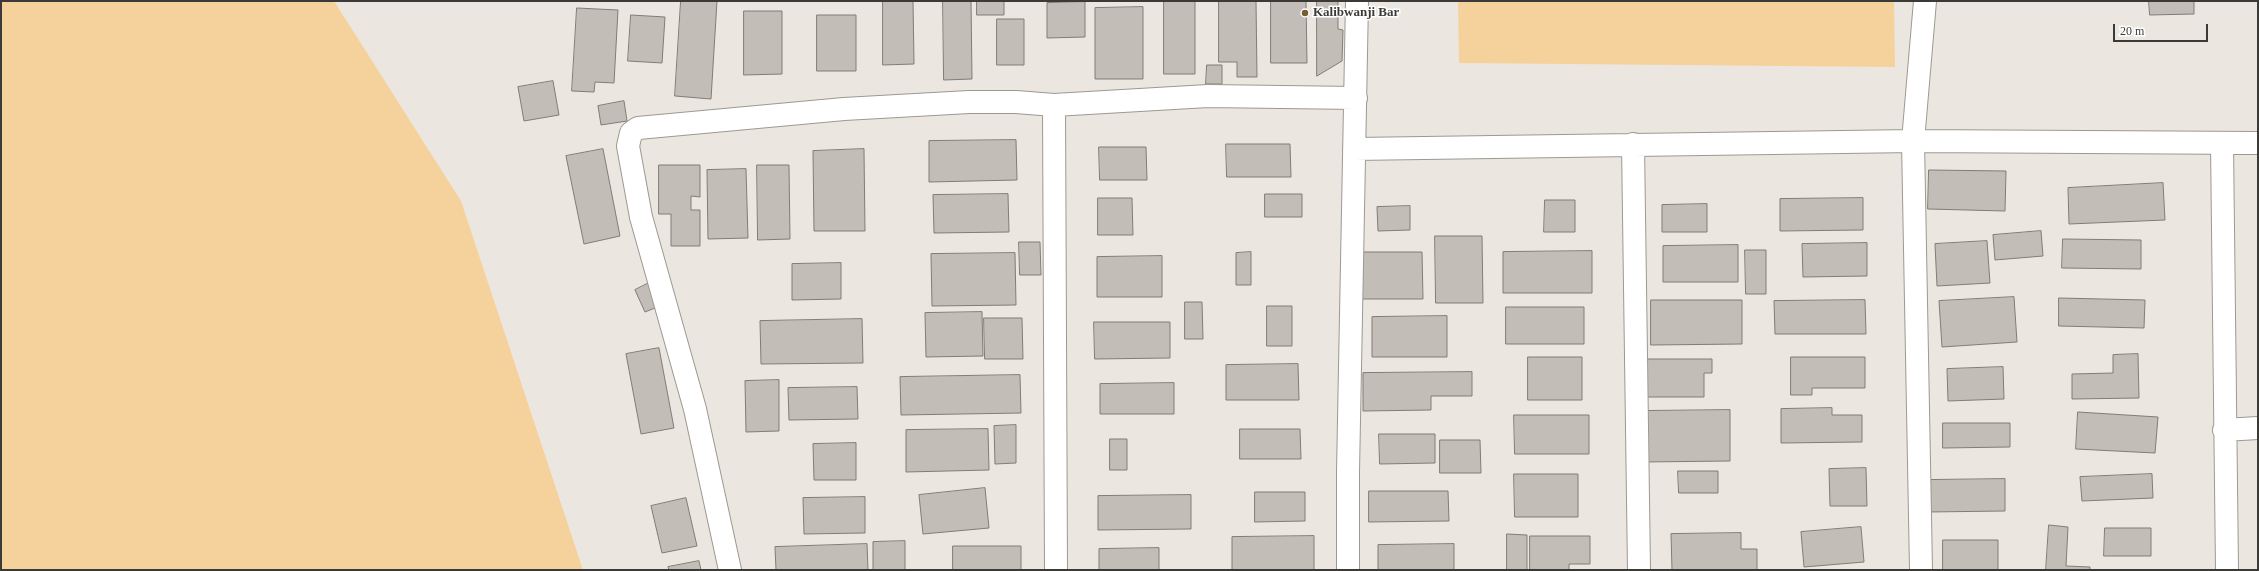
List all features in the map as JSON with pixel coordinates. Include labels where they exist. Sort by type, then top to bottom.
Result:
[{"type":"street","points":[[1348,570],[1348,472],[1357,1]]},
{"type":"street","points":[[1921,570],[1913,140],[1925,1]]},
{"type":"street","points":[[730,570],[695,408],[640,217],[628,146],[631,133],[638,128],[844,109],[969,102],[1016,102],[1054,105],[1208,96],[1356,98]]},
{"type":"street","points":[[1054,105],[1056,570]]},
{"type":"street","points":[[1354,149],[1913,140],[2258,143]]},
{"type":"street","points":[[2222,143],[2224,430],[2227,570]]},
{"type":"street","points":[[1633,144],[1640,570]]},
{"type":"street","points":[[2224,430],[2258,428]]},
{"type":"shaded area","points":[[1,1],[334,1],[461,201],[583,570],[1,570]]},
{"type":"shaded area","points":[[1458,1],[1894,1],[1895,67],[1459,63]]},
{"type":"building","points":[[681,1],[717,1],[711,99],[675,96]]},
{"type":"building","points":[[883,1],[913,1],[914,64],[883,65]]},
{"type":"building","points":[[943,1],[971,1],[972,79],[944,80]]},
{"type":"building","points":[[977,1],[1004,1],[1004,15],[977,15]]},
{"type":"building","points":[[1164,1],[1195,1],[1195,74],[1164,74]]},
{"type":"building","points":[[1219,1],[1256,1],[1257,77],[1237,77],[1237,62],[1219,62]]},
{"type":"building","points":[[1271,1],[1306,1],[1307,63],[1271,63]]},
{"type":"building","points":[[1317,1],[1338,1],[1338,29],[1343,30],[1342,61],[1317,76]]},
{"type":"building","points":[[2149,1],[2194,1],[2194,14],[2150,15]]},
{"type":"building","points":[[1085,2],[1085,37],[1047,38],[1047,3]]},
{"type":"building","points":[[1143,7],[1143,79],[1095,79],[1095,8]]},
{"type":"building","points":[[577,8],[618,10],[614,83],[595,82],[594,92],[572,91]]},
{"type":"building","points":[[744,11],[782,11],[782,74],[744,75]]},
{"type":"building","points":[[631,15],[665,17],[662,63],[628,61]]},
{"type":"building","points":[[817,15],[856,15],[856,71],[817,71]]},
{"type":"building","points":[[997,19],[1024,19],[1024,65],[997,65]]},
{"type":"building","points":[[1207,65],[1222,65],[1222,84],[1206,84]]},
{"type":"building","points":[[553,81],[559,115],[524,121],[518,87]]},
{"type":"building","points":[[624,101],[627,121],[601,125],[598,106]]},
{"type":"building","points":[[1016,140],[1017,180],[929,182],[929,141]]},
{"type":"building","points":[[1226,144],[1290,144],[1291,177],[1227,177]]},
{"type":"building","points":[[1099,147],[1146,147],[1147,180],[1100,180]]},
{"type":"building","points":[[603,149],[620,236],[584,244],[566,156]]},
{"type":"building","points":[[864,149],[865,231],[814,231],[813,151]]},
{"type":"building","points":[[659,165],[700,165],[700,197],[691,196],[691,210],[700,210],[700,246],[671,246],[671,214],[659,214]]},
{"type":"building","points":[[757,165],[789,165],[790,239],[758,240]]},
{"type":"building","points":[[746,169],[748,238],[708,239],[707,170]]},
{"type":"building","points":[[1929,170],[2006,171],[2005,211],[1928,209]]},
{"type":"building","points":[[2163,183],[2165,220],[2069,224],[2068,188]]},
{"type":"building","points":[[1008,194],[1009,232],[934,233],[933,195]]},
{"type":"building","points":[[1265,194],[1302,194],[1302,217],[1265,217]]},
{"type":"building","points":[[1098,198],[1132,198],[1133,235],[1098,235]]},
{"type":"building","points":[[1863,198],[1863,230],[1780,231],[1780,199]]},
{"type":"building","points":[[1545,200],[1575,200],[1575,232],[1544,232]]},
{"type":"building","points":[[1707,204],[1707,232],[1662,232],[1662,205]]},
{"type":"building","points":[[1410,206],[1410,230],[1378,231],[1377,207]]},
{"type":"building","points":[[2041,231],[2043,256],[1995,260],[1993,235]]},
{"type":"building","points":[[1435,236],[1482,236],[1483,303],[1436,303]]},
{"type":"building","points":[[2063,239],[2141,240],[2141,269],[2062,268]]},
{"type":"building","points":[[1987,241],[1990,283],[1937,286],[1935,244]]},
{"type":"building","points":[[1019,242],[1040,242],[1041,275],[1020,275]]},
{"type":"building","points":[[1867,243],[1867,276],[1803,277],[1802,244]]},
{"type":"building","points":[[1738,245],[1738,282],[1663,282],[1663,246]]},
{"type":"building","points":[[1745,250],[1766,250],[1766,294],[1746,294]]},
{"type":"building","points":[[1592,251],[1592,293],[1503,293],[1503,252]]},
{"type":"building","points":[[1251,252],[1251,285],[1236,285],[1236,253]]},
{"type":"building","points":[[1362,252],[1422,252],[1423,299],[1362,299]]},
{"type":"building","points":[[1015,253],[1016,305],[932,306],[931,254]]},
{"type":"building","points":[[1162,256],[1162,297],[1097,297],[1097,257]]},
{"type":"building","points":[[841,263],[841,299],[792,300],[792,264]]},
{"type":"building","points":[[649,283],[660,306],[645,312],[635,290]]},
{"type":"building","points":[[2014,297],[2017,342],[1942,347],[1939,301]]},
{"type":"building","points":[[2059,298],[2145,300],[2144,328],[2059,326]]},
{"type":"building","points":[[1651,300],[1742,300],[1742,344],[1651,345]]},
{"type":"building","points":[[1865,300],[1866,334],[1775,334],[1774,301]]},
{"type":"building","points":[[1185,302],[1202,302],[1203,339],[1185,339]]},
{"type":"building","points":[[1267,306],[1292,306],[1292,346],[1267,346]]},
{"type":"building","points":[[1506,307],[1584,307],[1584,344],[1506,344]]},
{"type":"building","points":[[982,312],[983,356],[926,357],[925,313]]},
{"type":"building","points":[[1447,316],[1447,357],[1372,357],[1372,317]]},
{"type":"building","points":[[984,318],[1022,318],[1023,359],[985,359]]},
{"type":"building","points":[[862,319],[863,363],[761,364],[760,321]]},
{"type":"building","points":[[1094,322],[1170,322],[1170,358],[1095,359]]},
{"type":"building","points":[[659,348],[674,428],[641,434],[626,354]]},
{"type":"building","points":[[2138,354],[2139,398],[2072,399],[2072,374],[2113,373],[2113,355]]},
{"type":"building","points":[[1528,357],[1582,357],[1582,400],[1528,400]]},
{"type":"building","points":[[1791,357],[1865,357],[1865,388],[1812,388],[1812,395],[1791,395]]},
{"type":"building","points":[[1642,359],[1712,359],[1712,373],[1704,373],[1704,397],[1642,397]]},
{"type":"building","points":[[1298,364],[1299,400],[1226,400],[1226,365]]},
{"type":"building","points":[[2003,367],[2004,399],[1948,401],[1947,369]]},
{"type":"building","points":[[1472,372],[1472,396],[1431,396],[1431,410],[1363,411],[1363,373]]},
{"type":"building","points":[[1020,375],[1021,413],[901,415],[900,377]]},
{"type":"building","points":[[779,380],[779,431],[746,432],[745,381]]},
{"type":"building","points":[[1174,383],[1174,414],[1100,414],[1100,384]]},
{"type":"building","points":[[857,387],[858,419],[789,420],[788,388]]},
{"type":"building","points":[[1832,408],[1832,415],[1862,415],[1862,442],[1781,443],[1781,409]]},
{"type":"building","points":[[1730,410],[1730,461],[1642,462],[1641,411]]},
{"type":"building","points":[[2078,412],[2158,417],[2155,453],[2076,449]]},
{"type":"building","points":[[1514,415],[1589,415],[1589,454],[1515,454]]},
{"type":"building","points":[[1943,423],[2010,423],[2010,447],[1943,448]]},
{"type":"building","points":[[1016,425],[1016,463],[995,464],[994,426]]},
{"type":"building","points":[[988,429],[989,470],[906,472],[906,430]]},
{"type":"building","points":[[1240,429],[1300,429],[1301,459],[1240,459]]},
{"type":"building","points":[[1379,434],[1435,434],[1435,463],[1380,464]]},
{"type":"building","points":[[1110,439],[1127,439],[1127,470],[1110,470]]},
{"type":"building","points":[[1440,440],[1480,440],[1481,473],[1440,473]]},
{"type":"building","points":[[856,443],[856,480],[814,480],[813,444]]},
{"type":"building","points":[[1866,468],[1867,506],[1830,506],[1829,469]]},
{"type":"building","points":[[1678,471],[1718,471],[1718,493],[1679,493]]},
{"type":"building","points":[[1514,474],[1578,474],[1578,517],[1515,517]]},
{"type":"building","points":[[2152,474],[2153,498],[2082,501],[2080,477]]},
{"type":"building","points":[[2005,479],[2005,511],[1927,512],[1927,480]]},
{"type":"building","points":[[985,488],[989,528],[923,534],[919,495]]},
{"type":"building","points":[[1369,491],[1448,491],[1449,521],[1369,522]]},
{"type":"building","points":[[1255,492],[1305,492],[1305,521],[1255,522]]},
{"type":"building","points":[[1191,495],[1191,529],[1098,530],[1098,496]]},
{"type":"building","points":[[865,497],[865,533],[804,534],[803,498]]},
{"type":"building","points":[[686,498],[697,546],[662,553],[651,506]]},
{"type":"building","points":[[2049,525],[2068,527],[2066,566],[2090,567],[2090,570],[2046,570]]},
{"type":"building","points":[[1861,527],[1864,562],[1804,567],[1801,532]]},
{"type":"building","points":[[2105,528],[2151,528],[2151,556],[2104,556]]},
{"type":"building","points":[[1741,533],[1741,549],[1757,549],[1757,570],[1672,570],[1671,534]]},
{"type":"building","points":[[1507,534],[1527,535],[1527,570],[1507,570]]},
{"type":"building","points":[[1314,536],[1314,570],[1232,570],[1232,537]]},
{"type":"building","points":[[1530,536],[1590,536],[1590,564],[1569,564],[1569,570],[1530,570]]},
{"type":"building","points":[[1943,540],[1998,540],[1998,570],[1943,570]]},
{"type":"building","points":[[905,541],[905,570],[873,570],[873,542]]},
{"type":"building","points":[[867,544],[868,570],[776,570],[775,547]]},
{"type":"building","points":[[1454,544],[1454,570],[1378,570],[1378,545]]},
{"type":"building","points":[[953,546],[1021,546],[1021,570],[953,570]]},
{"type":"building","points":[[1159,548],[1159,570],[1099,570],[1099,549]]},
{"type":"building","points":[[699,561],[701,570],[669,570],[668,567]]},
{"type":"place","name":"Kalibwanji Bar","points":[[1305,13]]}]
